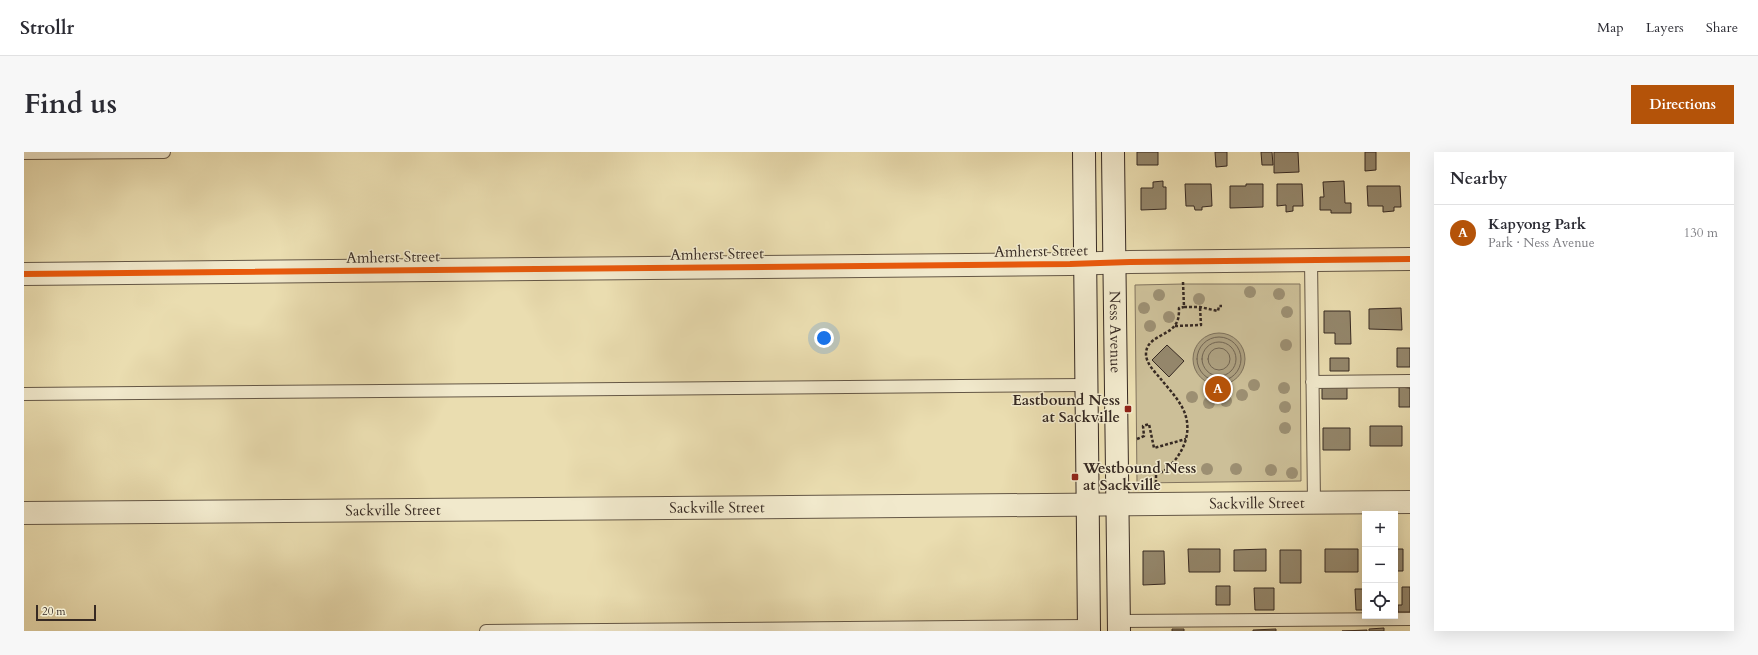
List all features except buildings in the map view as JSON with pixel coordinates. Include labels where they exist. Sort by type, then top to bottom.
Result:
[{"type":"street","name":"Ness Avenue","points":[[1084,152],[1089,628]]},
{"type":"street","name":"Ness Avenue","points":[[1113,152],[1119,626]]},
{"type":"street","name":"Amherst Street","points":[[24,274],[1410,259]]},
{"type":"street","name":"Sackville Street","points":[[24,513],[1410,502]]},
{"type":"lane","points":[[24,153],[164,152]]},
{"type":"lane","points":[[1311,260],[1314,503]]},
{"type":"lane","points":[[1312,382],[1410,382]]},
{"type":"lane","points":[[24,394],[1087,385]]},
{"type":"lane","points":[[1119,626],[1410,619]]},
{"type":"lane","points":[[486,631],[1089,628]]},
{"type":"path","points":[[1183,276],[1184,307]]},
{"type":"path","points":[[1175,326],[1179,318],[1179,308],[1200,307],[1218,311],[1219,306],[1222,306]]},
{"type":"path","points":[[1156,489],[1156,472],[1163,472],[1167,469],[1182,450],[1186,439],[1187,424],[1182,406],[1151,367],[1146,355],[1148,346],[1153,340],[1175,326],[1201,325],[1200,307]]},
{"type":"path","points":[[1133,440],[1144,436],[1143,426],[1149,424],[1154,448],[1186,439]]},
{"type":"shaded area","points":[[1300,284],[1301,481],[1137,483],[1135,285]]},
{"type":"water","points":[[1219,333],[1233,337],[1241,345],[1245,359],[1241,373],[1233,381],[1219,385],[1205,381],[1197,373],[1193,359],[1197,345],[1205,337]]},
{"type":"cycle path","points":[[24,274],[1070,264],[1410,259]]},
{"type":"place","name":"Kapyong Park","points":[[1218,389]]},
{"type":"place","name":"Eastbound Ness at Sackville","points":[[1128,409]]},
{"type":"place","name":"Westbound Ness at Sackville","points":[[1075,477]]}]
